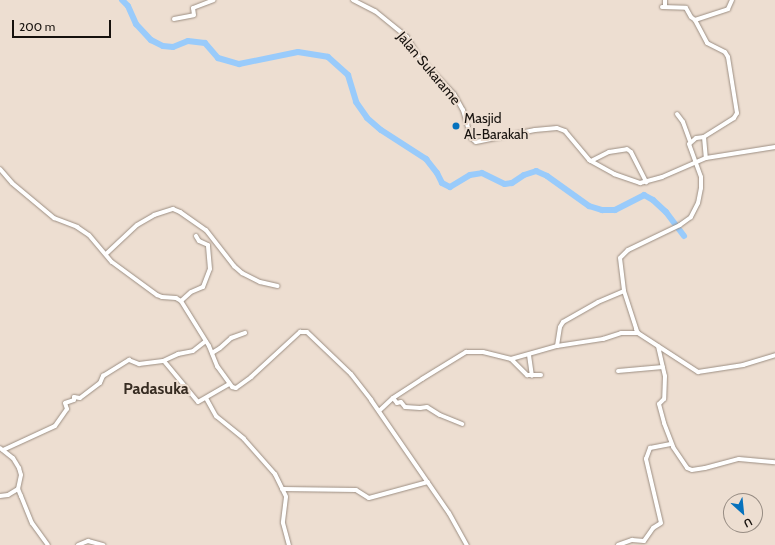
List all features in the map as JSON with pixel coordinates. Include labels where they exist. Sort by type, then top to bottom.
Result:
[{"type":"street","points":[[174,20],[194,15],[193,8],[214,0]]},
{"type":"street","name":"Jalan Sukarame","points":[[353,0],[375,11],[407,37],[419,57],[460,102],[469,133],[474,141],[479,143],[535,130],[557,128],[565,131],[591,160],[614,174],[635,183],[646,182]]},
{"type":"street","points":[[665,0],[664,7],[686,8],[691,17],[695,20],[707,44],[725,52],[728,57],[737,113],[734,118],[704,137],[696,138],[690,142]]},
{"type":"street","points":[[695,20],[728,8],[732,0]]},
{"type":"street","points":[[638,333],[624,291],[620,270],[621,255],[680,225],[691,216],[698,203],[701,188],[701,177],[689,144],[690,142],[683,122],[677,114]]},
{"type":"street","points":[[704,137],[706,158]]},
{"type":"street","points":[[591,160],[609,152],[627,149],[631,152],[646,182],[695,161],[706,158],[775,147]]},
{"type":"street","points":[[0,169],[12,183],[54,218],[77,227],[89,235],[112,262],[157,295],[176,298],[181,301],[206,341],[217,366],[229,384],[234,388],[241,385],[276,356],[296,335],[303,331],[310,335],[351,374],[379,411],[449,513],[467,545]]},
{"type":"street","points":[[106,254],[137,225],[154,215],[173,210],[180,212],[206,230],[234,266],[242,273],[260,282],[278,286]]},
{"type":"street","points":[[181,301],[192,291],[203,287],[210,269],[208,245],[199,241],[196,236]]},
{"type":"street","points":[[557,346],[560,327],[563,322],[598,302],[624,291]]},
{"type":"street","points":[[212,352],[220,348],[231,338],[245,333]]},
{"type":"street","points":[[379,411],[393,398],[454,358],[466,352],[483,352],[511,359],[557,346],[603,339],[621,333],[638,333],[694,371],[702,372],[743,365],[775,355]]},
{"type":"street","points":[[48,545],[32,523],[18,489],[20,475],[19,468],[13,458],[2,449],[55,426],[67,410],[65,403],[80,398],[100,383],[103,376],[129,360],[138,364],[164,360],[178,354],[193,351],[206,341]]},
{"type":"street","points":[[658,346],[663,367],[664,399],[659,404],[671,444],[686,467],[690,470],[706,468],[739,459],[755,459],[775,462]]},
{"type":"street","points":[[529,355],[532,376]]},
{"type":"street","points":[[511,359],[523,373],[532,376],[541,376]]},
{"type":"street","points":[[164,360],[195,400],[199,402],[229,384]]},
{"type":"street","points":[[618,372],[663,367]]},
{"type":"street","points":[[206,398],[216,416],[244,439],[274,472],[286,499],[284,524],[289,545]]},
{"type":"street","points":[[393,398],[397,403],[401,402],[405,407],[427,407],[440,415],[462,424]]},
{"type":"street","points":[[618,545],[632,540],[644,540],[652,528],[661,523],[657,502],[646,464],[646,457],[650,448],[671,444]]},
{"type":"street","points":[[282,489],[356,490],[369,498],[428,482]]},
{"type":"street","points":[[0,496],[8,495],[18,489]]},
{"type":"street","points":[[78,545],[88,541],[103,545]]},
{"type":"waterway","points":[[122,0],[128,6],[136,24],[151,40],[163,46],[173,47],[188,41],[205,43],[218,58],[239,64],[298,52],[328,57],[348,75],[356,102],[367,118],[381,130],[426,159],[437,173],[442,183],[450,187],[470,175],[482,173],[505,184],[512,183],[524,175],[536,171],[547,176],[589,206],[602,210],[615,210],[644,195],[653,200],[666,212],[684,236]]},
{"type":"place","name":"Masjid Al-Barakah","points":[[456,126]]},
{"type":"district","name":"Padasuka","points":[[156,389]]}]
